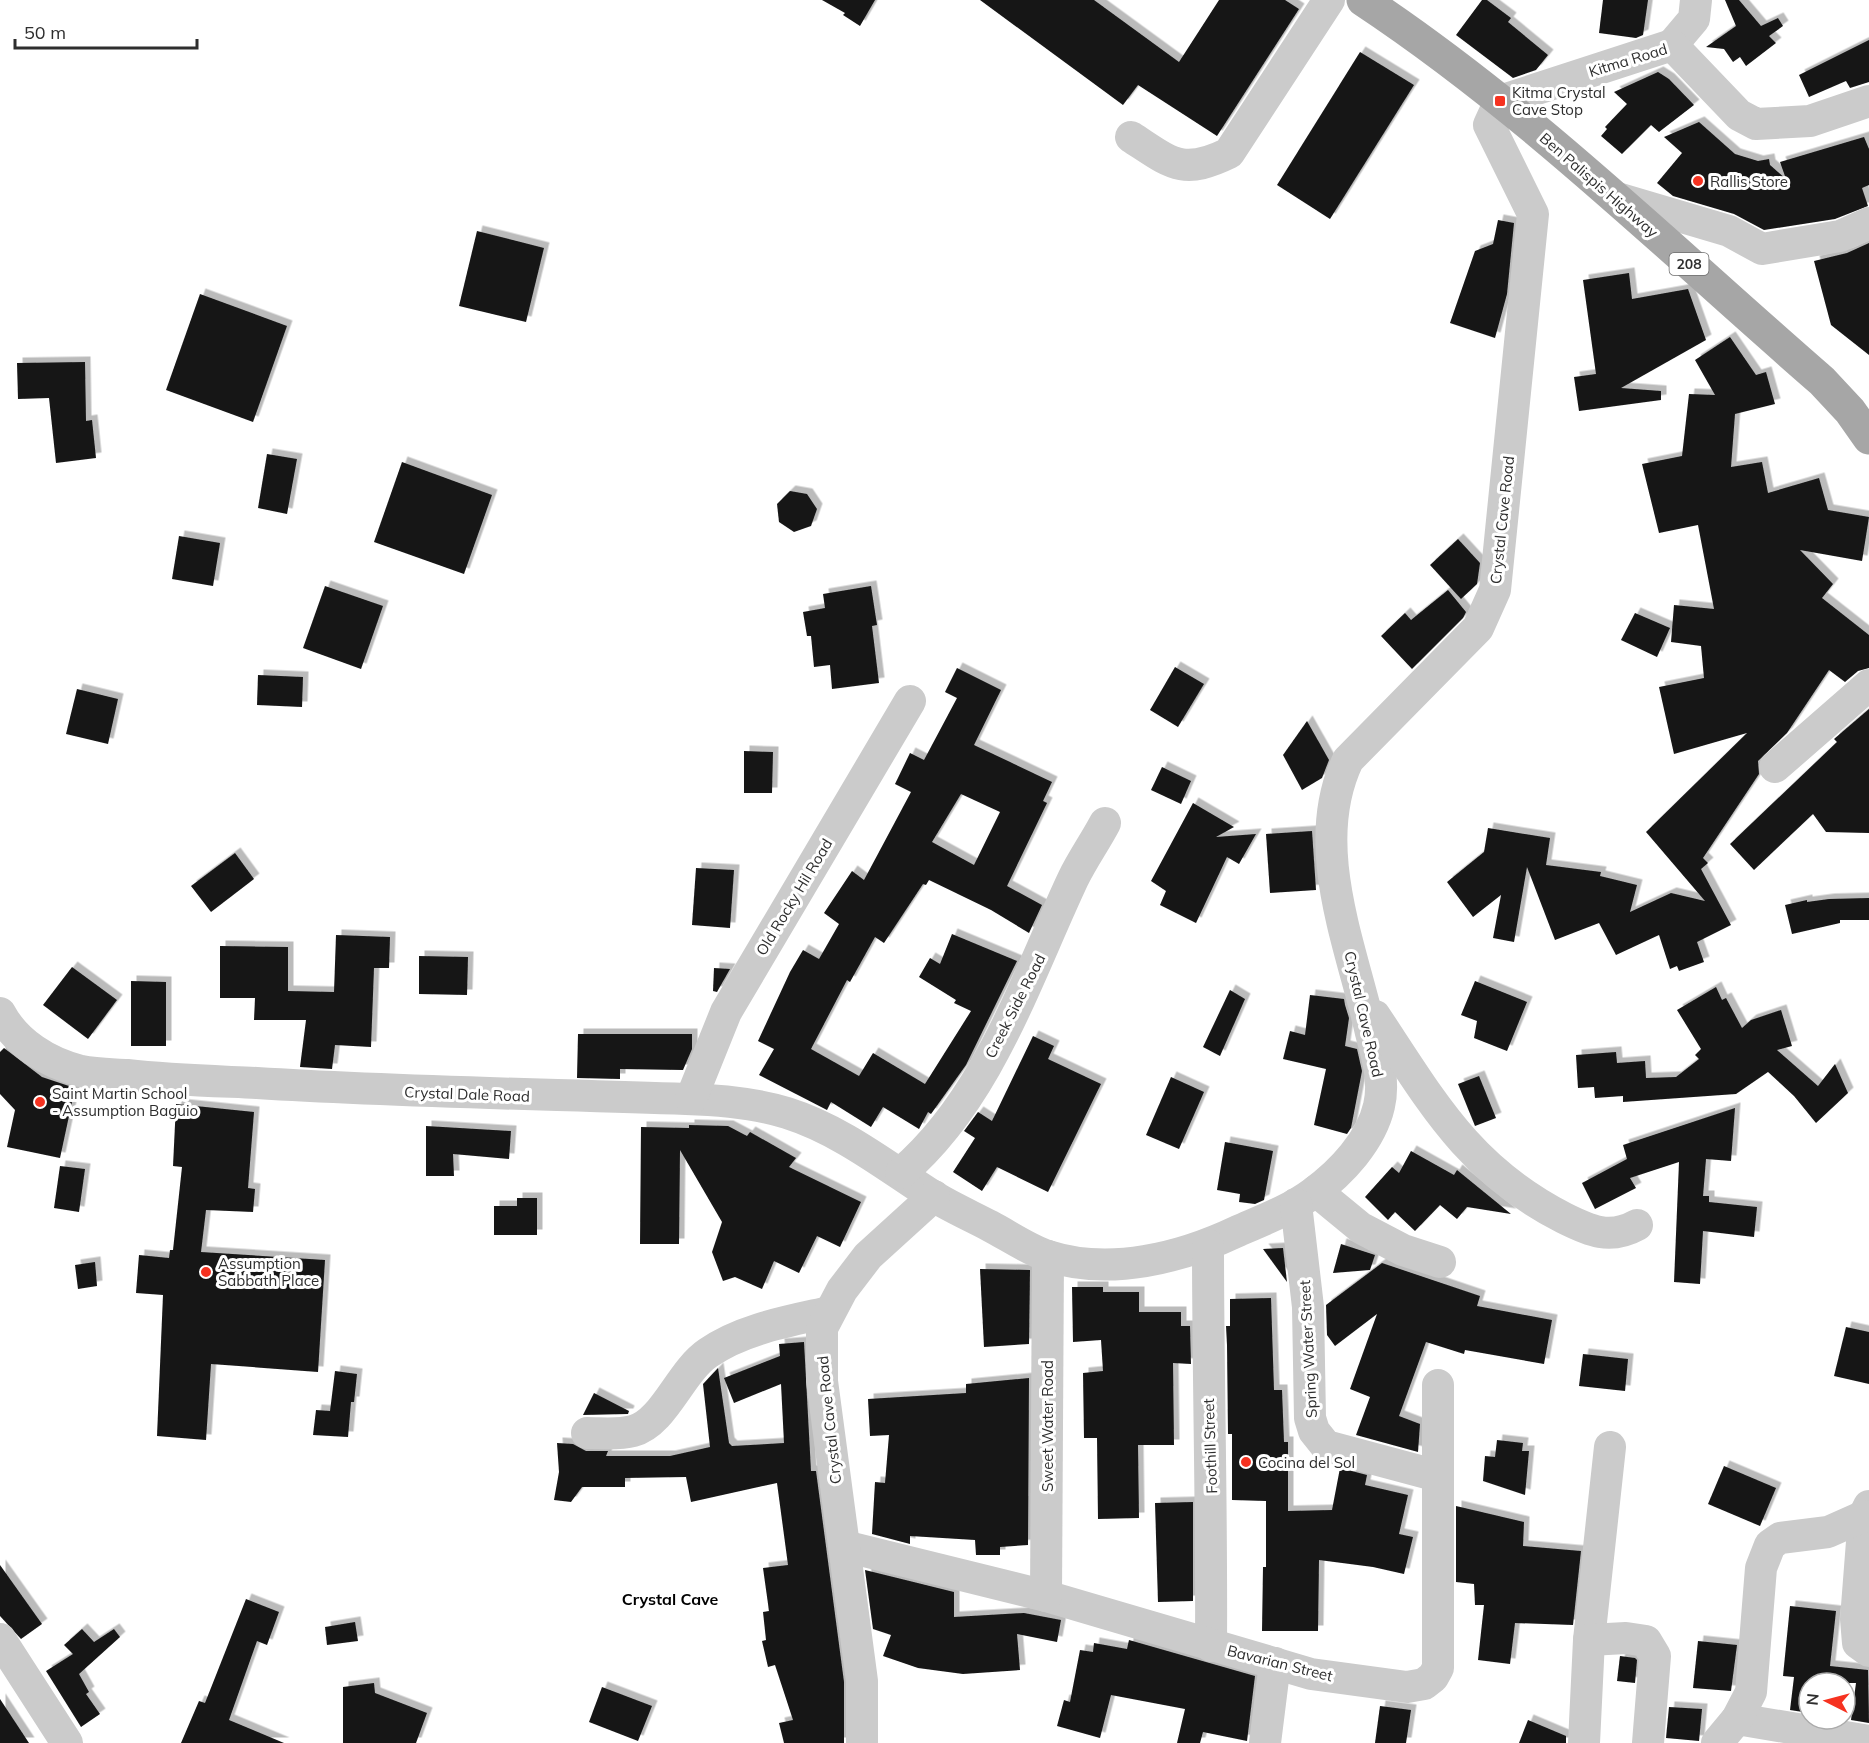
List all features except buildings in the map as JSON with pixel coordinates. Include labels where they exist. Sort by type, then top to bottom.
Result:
[{"type":"main road","name":"Ben Palispis Highway","points":[[1363,0],[1500,101],[1614,197],[1822,381],[1850,411],[1869,438]]},
{"type":"street","points":[[1131,137],[1181,166],[1206,164],[1229,153],[1329,0]]},
{"type":"street","points":[[1672,45],[1694,19],[1696,0]]},
{"type":"street","name":"Kitma Road","points":[[1500,101],[1672,45],[1738,115],[1756,124],[1810,122],[1869,101]]},
{"type":"street","name":"Crystal Cave Road","points":[[862,1743],[862,1681],[822,1381],[822,1328],[842,1290],[868,1256],[934,1196],[1048,1256],[1096,1263],[1140,1262],[1208,1245],[1306,1198],[1350,1161],[1372,1126],[1380,1104],[1381,1077],[1364,999],[1345,934],[1333,869],[1334,799],[1340,775],[1347,760],[1478,628],[1495,590],[1533,214],[1489,125],[1500,101]]},
{"type":"street","points":[[1614,197],[1729,231],[1762,249],[1840,236],[1869,223]]},
{"type":"street","points":[[1775,768],[1869,685]]},
{"type":"street","name":"Old Rocky Hil Road","points":[[691,1099],[726,1012],[910,701]]},
{"type":"street","name":"Creek Side Road","points":[[901,1173],[931,1145],[984,1067],[1046,945],[1074,878],[1105,823]]},
{"type":"street","points":[[1364,999],[1437,1111],[1501,1178],[1546,1209],[1593,1231],[1623,1233],[1637,1226]]},
{"type":"street","name":"Crystal Dale Road","points":[[0,1013],[8,1027],[40,1055],[82,1071],[171,1080],[364,1090],[691,1099],[747,1104],[787,1113],[825,1128],[901,1173],[934,1196]]},
{"type":"street","points":[[1306,1198],[1403,1250],[1440,1262]]},
{"type":"street","name":"Spring Water Street","points":[[1306,1198],[1310,1418],[1314,1431],[1326,1446],[1438,1476]]},
{"type":"street","name":"Foothill Street","points":[[1208,1245],[1208,1418],[1212,1519],[1211,1646]]},
{"type":"street","name":"Sweet Water Road","points":[[1046,1596],[1048,1256]]},
{"type":"street","points":[[587,1432],[619,1433],[647,1425],[690,1368],[706,1354],[739,1337],[780,1323],[829,1312]]},
{"type":"street","name":"Bavarian Street","points":[[844,1546],[1046,1596],[1311,1674],[1407,1687],[1424,1684],[1433,1677],[1438,1668],[1438,1385]]},
{"type":"street","points":[[1584,1743],[1590,1640],[1610,1447]]},
{"type":"street","points":[[1867,1511],[1856,1618],[1858,1643],[1869,1651]]},
{"type":"street","points":[[1717,1743],[1737,1719],[1752,1692],[1761,1568],[1770,1545],[1780,1538],[1828,1532],[1867,1511]]},
{"type":"street","points":[[1590,1640],[1626,1638],[1646,1641],[1653,1649],[1655,1680],[1648,1743]]},
{"type":"street","points":[[0,1639],[67,1743]]},
{"type":"street","points":[[1265,1743],[1275,1663]]},
{"type":"street","points":[[1737,1719],[1869,1741]]},
{"type":"place","name":"Kitma Crystal Cave Stop","points":[[1500,101]]},
{"type":"place","name":"Rallis Store","points":[[1698,181]]},
{"type":"place","name":"Saint Martin School - Assumption Baguio","points":[[40,1102]]},
{"type":"place","name":"Assumption Sabbath Place","points":[[206,1272]]},
{"type":"place","name":"Cocina del Sol","points":[[1246,1462]]},
{"type":"district","name":"Crystal Cave","points":[[670,1599]]}]
